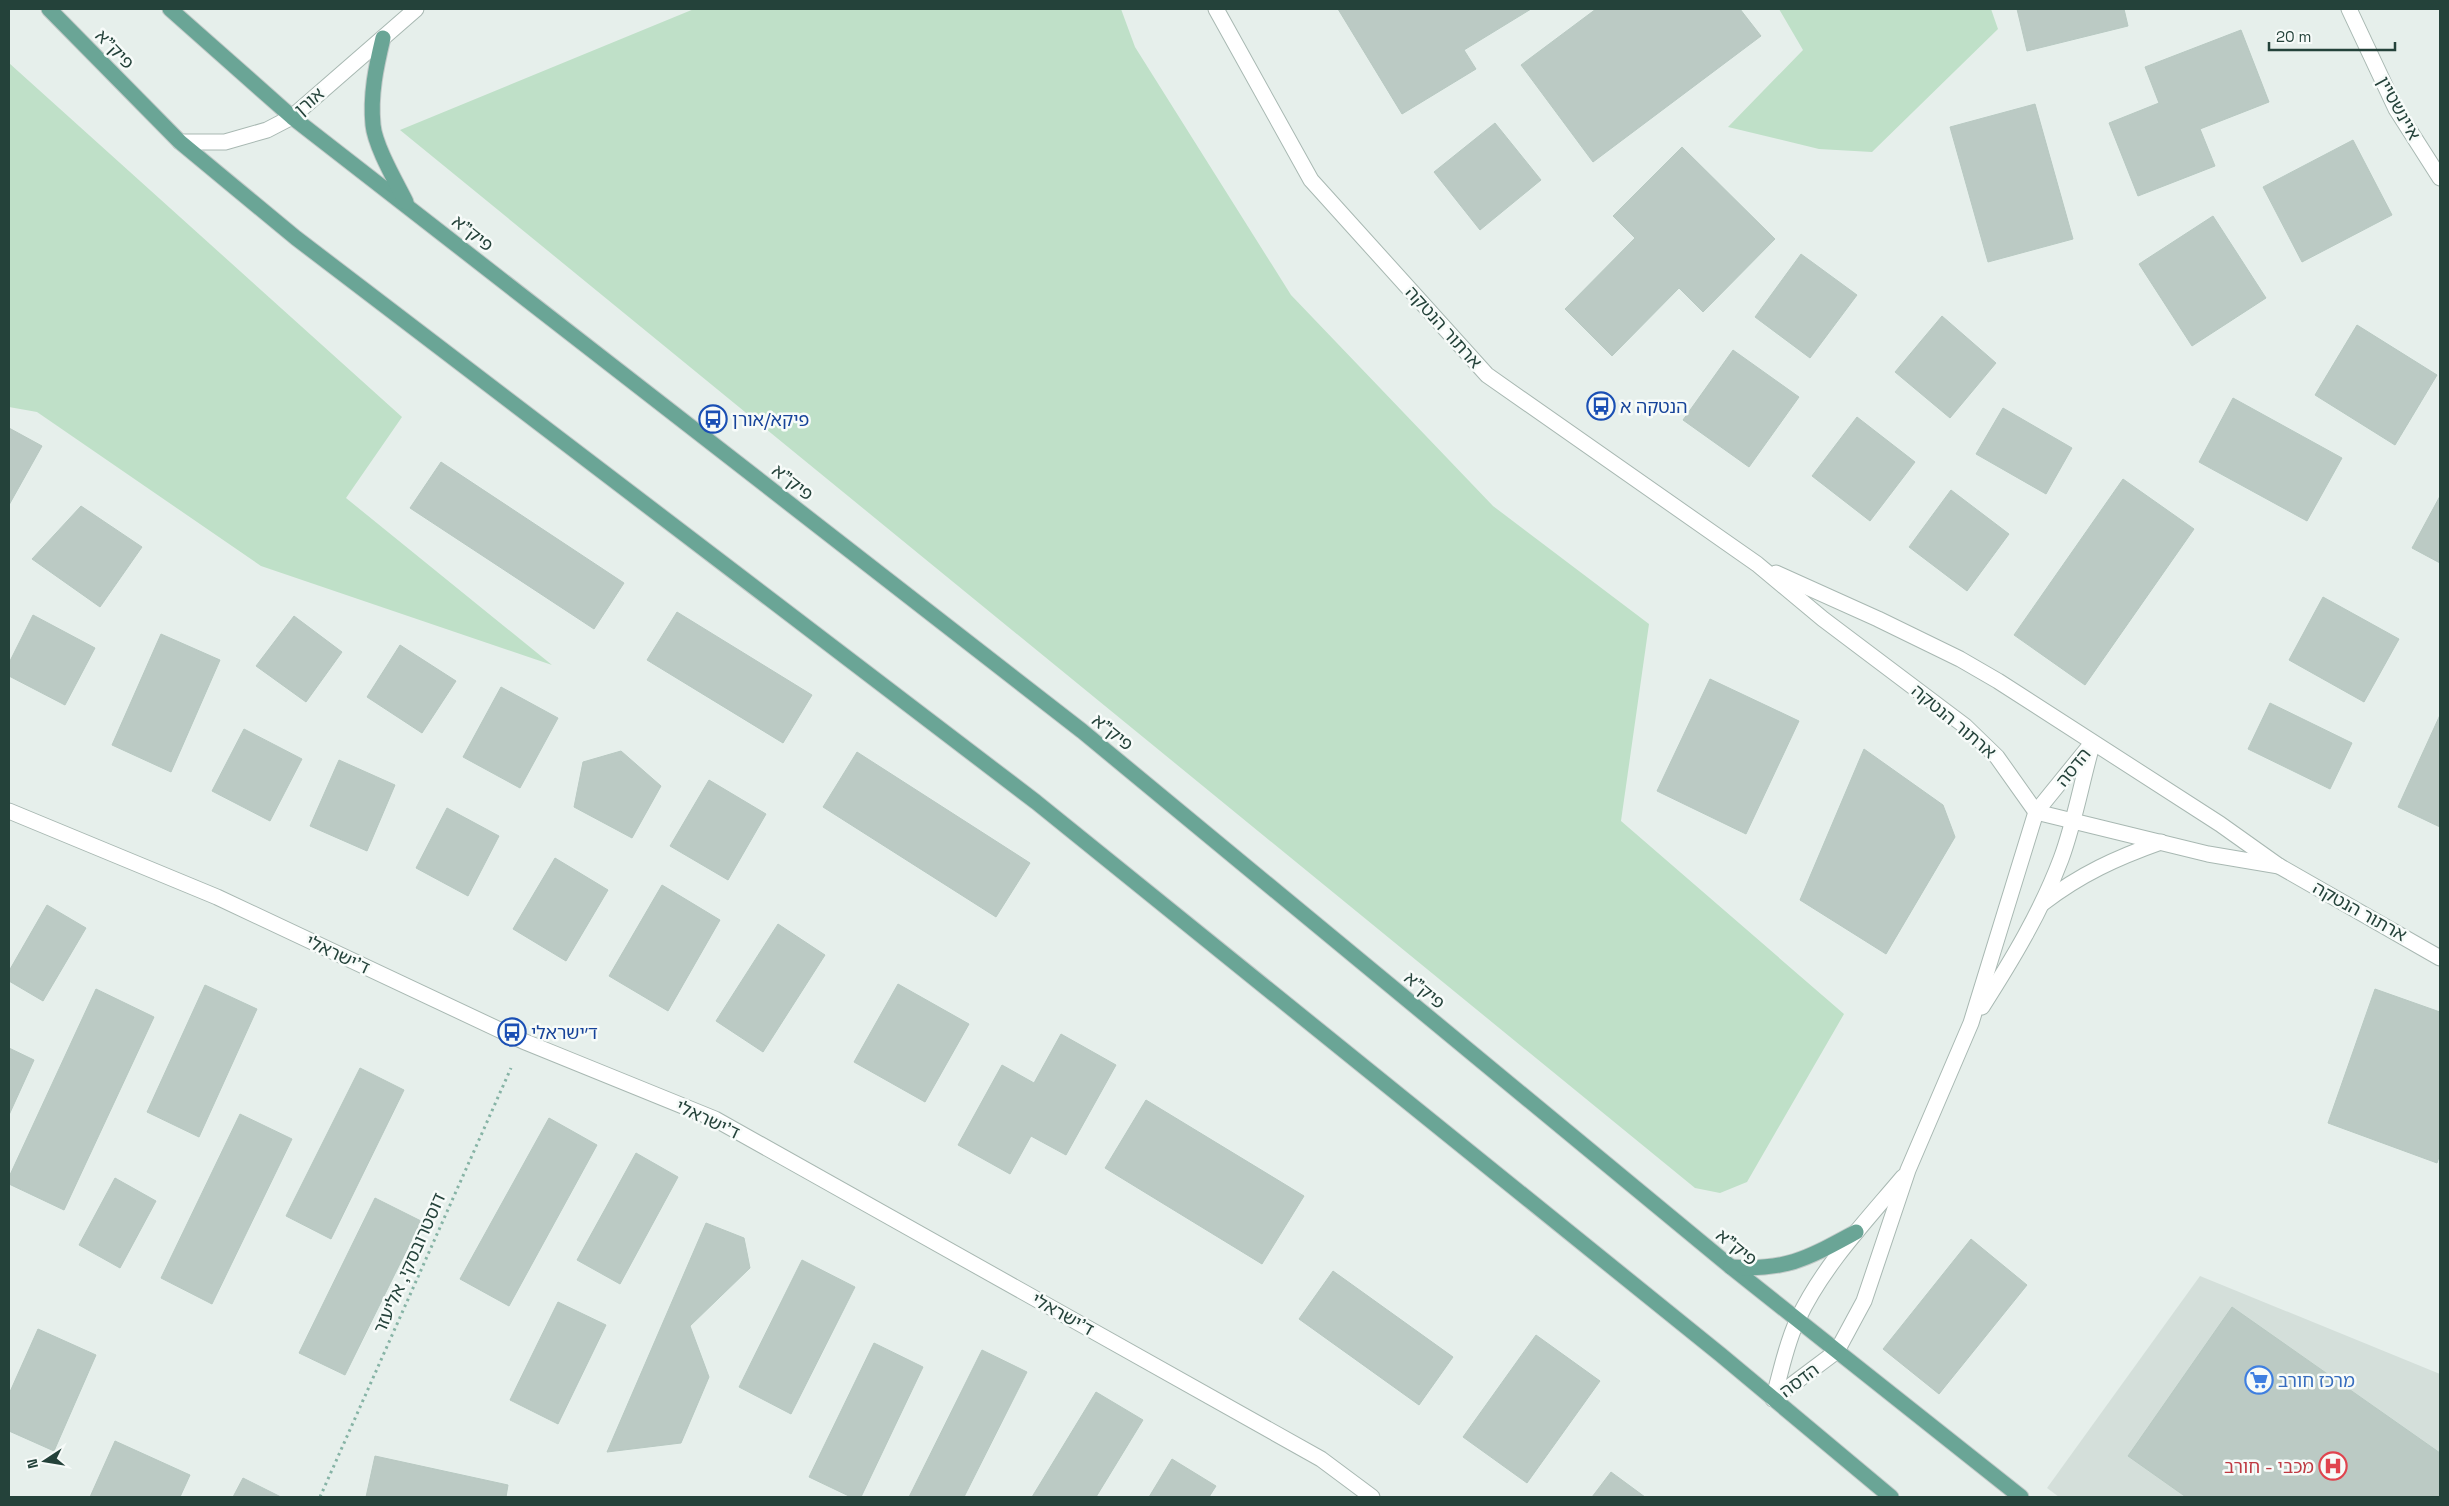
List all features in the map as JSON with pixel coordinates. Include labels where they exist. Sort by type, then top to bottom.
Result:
[{"type":"main road","name":"פיק\"א","points":[[49,9],[180,142],[296,238],[1036,802],[1773,1399],[1891,1497]]},
{"type":"main road","name":"פיק\"א","points":[[170,9],[189,28],[292,117],[1082,731],[1731,1267],[2022,1497]]},
{"type":"main road","points":[[382,38],[373,79],[373,127],[388,165],[408,206]]},
{"type":"main road","points":[[1731,1267],[1760,1269],[1782,1266],[1818,1252],[1856,1232]]},
{"type":"street","name":"אורן","points":[[180,142],[225,142],[267,130],[292,117],[416,9]]},
{"type":"street","name":"ארתור הנטקה","points":[[1216,9],[1311,180],[1487,375],[1757,564],[1823,619],[1965,726],[1997,757],[2036,812],[2234,859],[2279,866]]},
{"type":"street","name":"איינשטיין","points":[[2349,9],[2396,109],[2440,178]]},
{"type":"street","name":"ארתור הנטקה","points":[[1757,564],[1878,619],[1960,660],[1998,682],[2212,819],[2279,866],[2440,958]]},
{"type":"street","name":"הדסה","points":[[1773,1399],[1837,1351],[1864,1301],[1908,1170],[1971,1022],[2036,812],[2092,743]]},
{"type":"street","name":"הדסה","points":[[1971,1022],[2009,964],[2041,905],[2062,858],[2092,743]]},
{"type":"street","name":"ד'ישראלי","points":[[9,811],[217,898],[523,1041],[715,1119],[1321,1460],[1372,1497]]},
{"type":"street","points":[[2041,905],[2093,869],[2161,842]]},
{"type":"street","name":"הדסה","points":[[1773,1399],[1798,1320],[1819,1282],[1856,1232],[1908,1170]]},
{"type":"path","name":"דוסטרובסקי, אליעזר","points":[[320,1497],[523,1041]]},
{"type":"shaded area","points":[[2200,1276],[2440,1374],[2440,1497],[2059,1497],[2047,1488]]},
{"type":"green space","points":[[694,9],[1121,9],[1135,47],[1291,295],[1493,506],[1649,624],[1621,821],[1844,1014],[1747,1182],[1720,1193],[1695,1188],[400,130]]},
{"type":"green space","points":[[1779,9],[1991,9],[1998,29],[1872,152],[1819,149],[1728,127],[1803,50]]},
{"type":"green space","points":[[9,63],[402,417],[346,498],[552,665],[261,566],[37,412],[9,407]]},
{"type":"building","points":[[1338,9],[1531,9],[1464,50],[1476,69],[1402,114]]},
{"type":"building","points":[[1596,9],[1740,9],[1761,36],[1593,162],[1521,65]]},
{"type":"building","points":[[2017,9],[2124,9],[2128,26],[2027,51]]},
{"type":"building","points":[[2241,30],[2269,102],[2200,129],[2215,166],[2138,196],[2109,123],[2159,103],[2145,67]]},
{"type":"building","points":[[2035,104],[2073,239],[1988,262],[1950,127]]},
{"type":"building","points":[[1495,123],[1541,180],[1480,230],[1434,172]]},
{"type":"building","points":[[2353,140],[2392,215],[2302,262],[2263,187]]},
{"type":"building","points":[[1682,147],[1775,239],[1703,312],[1679,288],[1612,356],[1565,309],[1635,238],[1613,216]]},
{"type":"building","points":[[2213,216],[2266,298],[2192,346],[2139,264]]},
{"type":"building","points":[[1801,254],[1857,295],[1810,358],[1755,317]]},
{"type":"building","points":[[1942,316],[1996,363],[1950,418],[1895,372]]},
{"type":"building","points":[[2357,325],[2437,375],[2395,445],[2315,395]]},
{"type":"building","points":[[1733,350],[1799,397],[1749,467],[1683,420]]},
{"type":"building","points":[[2233,398],[2342,458],[2307,521],[2199,462]]},
{"type":"building","points":[[2003,408],[2072,448],[2046,494],[1976,454]]},
{"type":"building","points":[[1857,417],[1915,462],[1870,521],[1812,476]]},
{"type":"building","points":[[9,428],[42,446],[9,505]]},
{"type":"building","points":[[441,462],[624,583],[594,629],[410,508]]},
{"type":"building","points":[[2123,479],[2194,529],[2085,685],[2014,635]]},
{"type":"building","points":[[1951,490],[2009,534],[1967,591],[1909,547]]},
{"type":"building","points":[[2440,496],[2440,563],[2412,548]]},
{"type":"building","points":[[81,506],[142,547],[100,607],[32,559]]},
{"type":"building","points":[[2323,597],[2399,639],[2364,702],[2289,660]]},
{"type":"building","points":[[677,612],[812,695],[783,743],[647,660]]},
{"type":"building","points":[[33,615],[95,648],[65,705],[9,676],[9,663]]},
{"type":"building","points":[[294,616],[342,652],[306,702],[256,666]]},
{"type":"building","points":[[161,634],[220,660],[171,772],[112,745]]},
{"type":"building","points":[[400,645],[456,681],[422,733],[367,697]]},
{"type":"building","points":[[1710,679],[1799,721],[1746,834],[1657,791]]},
{"type":"building","points":[[501,687],[558,718],[520,788],[463,757]]},
{"type":"building","points":[[2270,703],[2352,743],[2330,789],[2248,749]]},
{"type":"building","points":[[2440,715],[2440,827],[2398,807]]},
{"type":"building","points":[[244,729],[302,759],[270,821],[212,791]]},
{"type":"building","points":[[1864,749],[1943,805],[1955,837],[1886,954],[1800,900]]},
{"type":"building","points":[[621,751],[661,786],[632,838],[574,807],[583,762]]},
{"type":"building","points":[[857,752],[1030,863],[996,917],[823,807]]},
{"type":"building","points":[[339,760],[395,785],[367,851],[310,826]]},
{"type":"building","points":[[709,780],[766,814],[728,880],[670,846]]},
{"type":"building","points":[[447,808],[499,836],[468,896],[416,868]]},
{"type":"building","points":[[555,858],[608,890],[566,961],[513,929]]},
{"type":"building","points":[[662,885],[720,920],[668,1011],[609,976]]},
{"type":"building","points":[[47,905],[86,928],[43,1001],[9,981],[9,971]]},
{"type":"building","points":[[778,924],[825,955],[763,1052],[716,1021]]},
{"type":"building","points":[[898,984],[969,1024],[925,1102],[854,1062]]},
{"type":"building","points":[[205,985],[257,1009],[199,1137],[147,1112]]},
{"type":"building","points":[[96,989],[154,1017],[64,1210],[9,1184],[9,1177]]},
{"type":"building","points":[[2375,989],[2440,1012],[2440,1154],[2437,1163],[2328,1123]]},
{"type":"building","points":[[1061,1034],[1116,1065],[1066,1155],[1031,1136],[1010,1174],[958,1145],[1002,1065],[1034,1083]]},
{"type":"building","points":[[9,1048],[34,1060],[9,1115]]},
{"type":"building","points":[[360,1068],[404,1090],[331,1239],[286,1216]]},
{"type":"building","points":[[1146,1100],[1304,1196],[1262,1264],[1105,1168]]},
{"type":"building","points":[[240,1114],[292,1139],[212,1304],[161,1278]]},
{"type":"building","points":[[549,1118],[597,1145],[509,1306],[460,1279]]},
{"type":"building","points":[[636,1153],[678,1177],[620,1284],[577,1260]]},
{"type":"building","points":[[115,1178],[156,1201],[120,1268],[79,1245]]},
{"type":"building","points":[[375,1198],[421,1221],[345,1375],[299,1353]]},
{"type":"building","points":[[706,1223],[744,1238],[750,1268],[690,1326],[709,1377],[681,1443],[607,1452]]},
{"type":"building","points":[[1971,1239],[2027,1285],[1939,1394],[1883,1349]]},
{"type":"building","points":[[802,1260],[855,1287],[791,1414],[739,1387]]},
{"type":"building","points":[[1333,1271],[1453,1357],[1419,1405],[1299,1319]]},
{"type":"building","points":[[558,1302],[606,1325],[558,1424],[510,1400]]},
{"type":"building","name":"מרכז חורב","points":[[2232,1307],[2440,1453],[2440,1497],[2186,1497],[2128,1456]]},
{"type":"building","points":[[38,1329],[96,1355],[54,1451],[9,1431],[9,1394]]},
{"type":"building","points":[[1536,1335],[1600,1381],[1527,1483],[1463,1437]]},
{"type":"building","points":[[874,1343],[923,1367],[861,1497],[851,1497],[809,1477]]},
{"type":"building","points":[[982,1350],[1027,1372],[964,1497],[909,1497]]},
{"type":"building","points":[[1096,1392],[1143,1420],[1096,1497],[1032,1497]]},
{"type":"building","points":[[115,1441],[190,1475],[180,1497],[90,1497]]},
{"type":"building","points":[[375,1456],[508,1485],[506,1497],[366,1497]]},
{"type":"building","points":[[1172,1459],[1216,1486],[1209,1497],[1149,1497]]},
{"type":"building","points":[[1611,1472],[1645,1497],[1592,1497]]},
{"type":"building","points":[[243,1478],[281,1497],[233,1497]]},
{"type":"place","name":"הנטקה א","points":[[1601,406]]},
{"type":"place","name":"פיקא/אורן","points":[[713,419]]},
{"type":"place","name":"ד׳ישראלי","points":[[512,1032]]},
{"type":"place","name":"מרכז חורב","points":[[2259,1380]]},
{"type":"place","name":"מכבי - חורב","points":[[2333,1466]]}]
